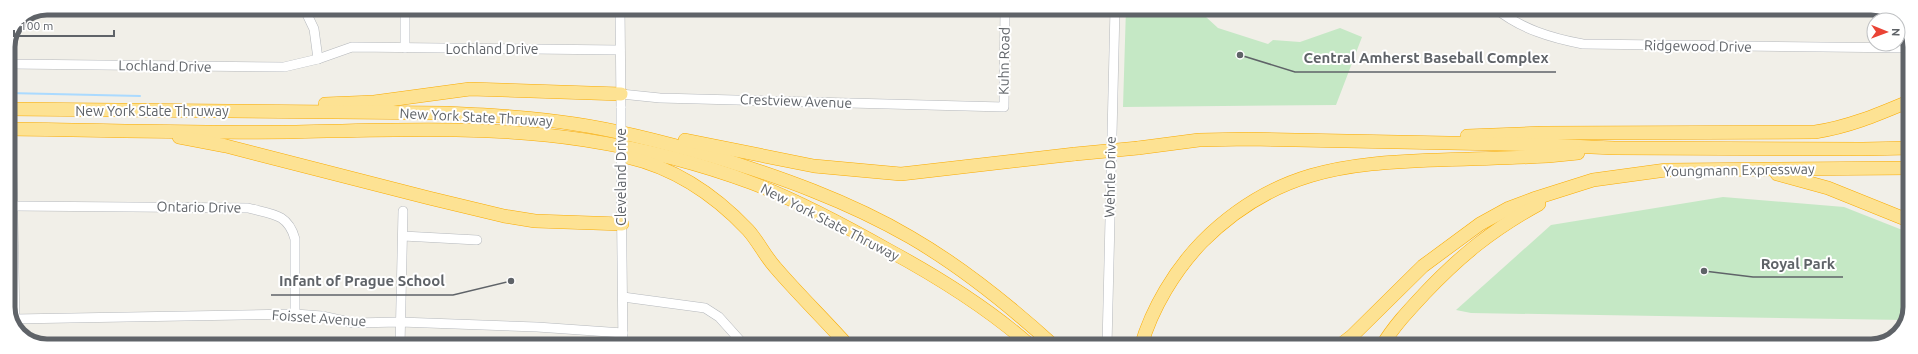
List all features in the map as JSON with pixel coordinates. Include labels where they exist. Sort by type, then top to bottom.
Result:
[{"type":"highway","points":[[161,111],[374,102],[470,89],[621,94]]},
{"type":"highway","points":[[1395,143],[1464,136],[1519,134],[1815,132],[1843,127],[1903,103]]},
{"type":"highway","name":"New York State Thruway","points":[[15,109],[445,113],[513,116],[575,124],[629,134],[664,142],[767,173],[842,202],[910,237],[964,272],[1020,315],[1046,339]]},
{"type":"highway","name":"New York State Thruway","points":[[15,129],[284,132],[430,129],[502,132],[584,140],[641,151],[699,166],[753,183],[803,205],[851,229],[946,284],[994,316],[1022,339]]},
{"type":"highway","points":[[144,130],[226,146],[504,216],[535,221],[622,224]]},
{"type":"highway","points":[[284,132],[349,136],[527,142],[585,148],[640,160],[671,171],[696,184],[720,202],[748,231],[774,266],[842,339]]},
{"type":"highway","points":[[629,134],[668,137],[814,166],[900,174],[1199,140],[1242,139],[1546,145],[1614,148]]},
{"type":"highway","points":[[1144,339],[1154,314],[1172,279],[1193,252],[1236,212],[1259,197],[1292,182],[1323,171],[1361,164],[1548,156],[1614,148]]},
{"type":"highway","name":"Youngmann Expressway","points":[[1614,148],[1903,148]]},
{"type":"highway","name":"Youngmann Expressway","points":[[1571,187],[1593,180],[1651,171],[1903,168]]},
{"type":"highway","points":[[1754,170],[1799,179],[1828,188],[1903,218]]},
{"type":"highway","points":[[1348,339],[1423,266],[1480,224],[1515,206],[1571,187]]},
{"type":"highway","points":[[1387,339],[1410,308],[1450,267],[1484,238],[1518,216],[1571,187]]},
{"type":"street","points":[[307,15],[314,29],[318,57]]},
{"type":"street","points":[[405,15],[405,48]]},
{"type":"street","name":"Cleveland Drive","points":[[620,15],[623,339]]},
{"type":"street","name":"Kuhn Road","points":[[972,106],[1004,107],[1005,15]]},
{"type":"street","name":"Wehrle Drive","points":[[1107,339],[1115,15]]},
{"type":"street","name":"Ridgewood Drive","points":[[1506,15],[1531,30],[1556,39],[1583,44],[1903,48]]},
{"type":"street","name":"Lochland Drive","points":[[15,64],[284,67],[352,47],[620,50]]},
{"type":"street","name":"Crestview Avenue","points":[[621,94],[660,98],[972,106]]},
{"type":"street","name":"Ontario Drive","points":[[15,206],[248,208],[284,218],[293,230],[295,239],[295,314]]},
{"type":"street","points":[[400,339],[403,211]]},
{"type":"street","points":[[403,236],[478,240]]},
{"type":"street","points":[[623,297],[705,308],[719,317],[739,339]]},
{"type":"street","name":"Foisset Avenue","points":[[18,322],[295,314],[322,316],[354,323],[400,322],[532,327],[623,333]]},
{"type":"green space","points":[[1126,15],[1206,15],[1206,17],[1218,28],[1268,44],[1273,40],[1300,42],[1340,28],[1362,37],[1336,105],[1123,107]]},
{"type":"green space","points":[[1723,197],[1844,207],[1903,230],[1902,315],[1900,320],[1471,313],[1456,310],[1551,225]]},
{"type":"waterway","points":[[15,93],[140,96]]},
{"type":"place","name":"Central Amherst Baseball Complex","points":[[1240,55]]},
{"type":"place","name":"Royal Park","points":[[1704,271]]},
{"type":"place","name":"Infant of Prague School","points":[[511,281]]}]
